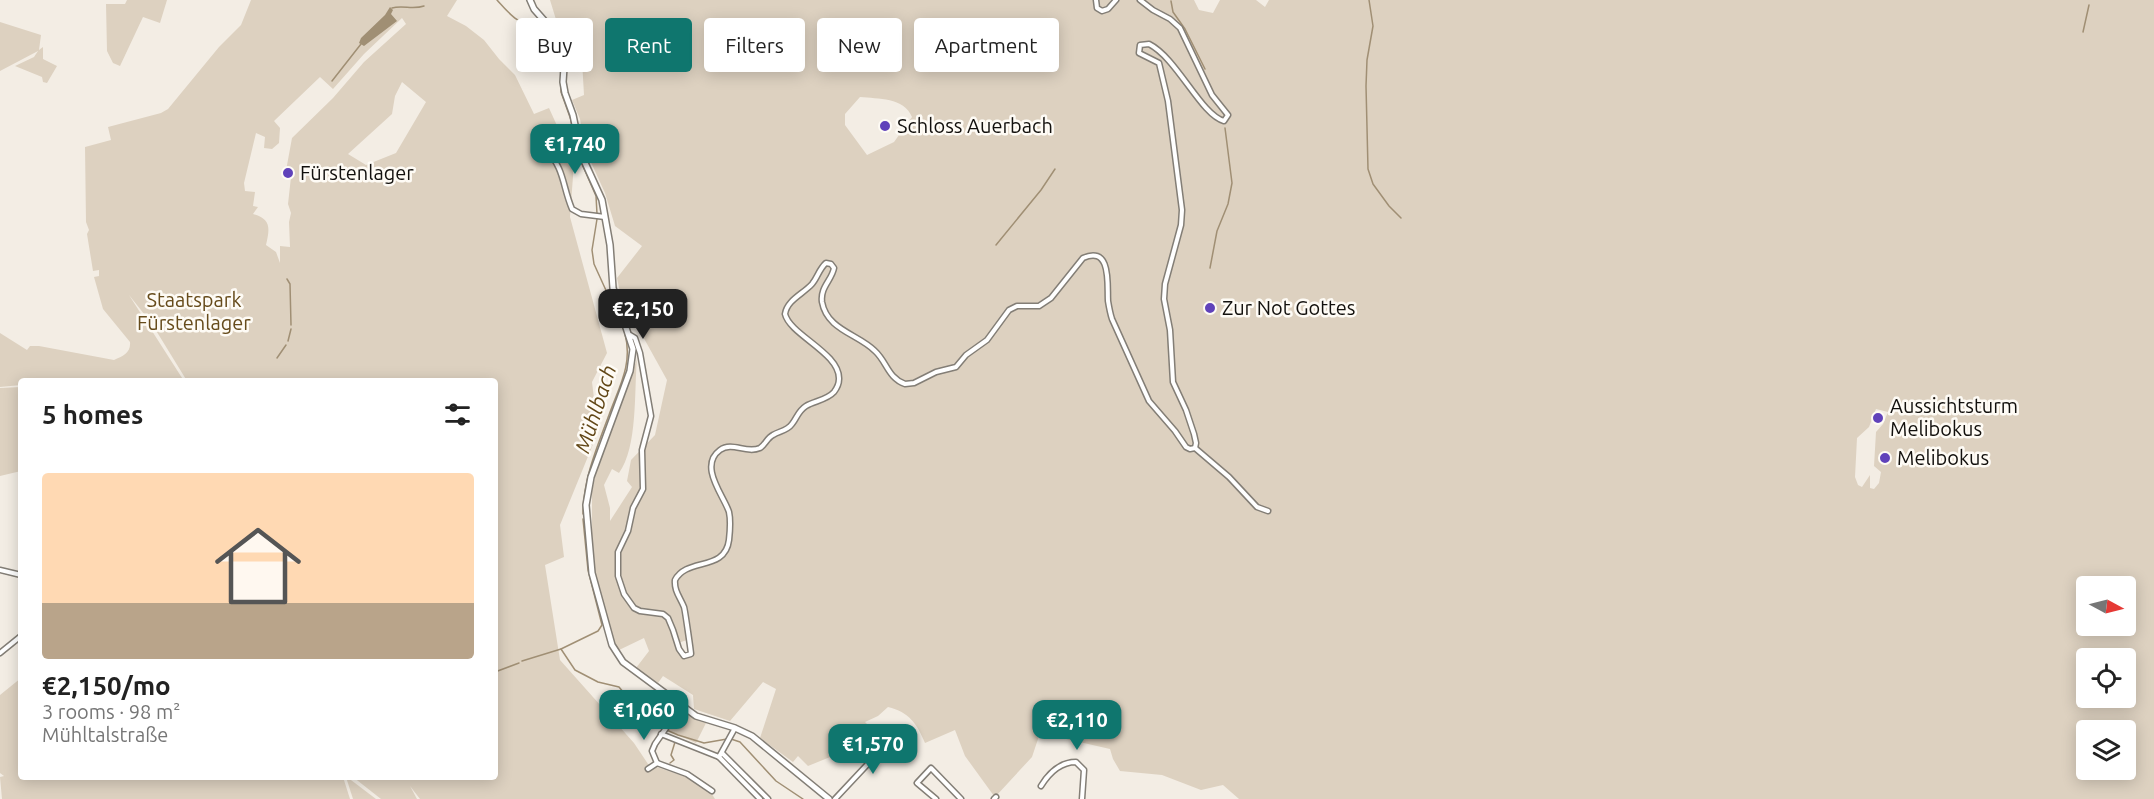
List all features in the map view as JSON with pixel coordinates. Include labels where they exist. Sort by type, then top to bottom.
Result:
[{"type":"main road","points":[[530,0],[534,9],[557,35],[565,53],[563,82],[565,93],[573,115],[581,154],[596,182],[612,257],[613,288],[633,349],[631,365],[594,467],[587,496],[590,559],[597,595],[612,645],[623,662],[682,705],[701,718],[735,728],[752,736],[829,799]]},
{"type":"street","points":[[1096,0],[1097,8],[1102,11],[1108,9],[1116,0]]},
{"type":"street","points":[[1140,0],[1180,28],[1215,100],[1228,113],[1226,120],[1221,121],[1165,54],[1149,44],[1139,47],[1141,54],[1159,63],[1168,101],[1182,210],[1181,225],[1164,299],[1170,330],[1171,375],[1194,434],[1195,448]]},
{"type":"street","points":[[546,149],[554,158],[564,178],[572,209],[581,214],[603,217]]},
{"type":"street","points":[[630,335],[635,338],[640,353],[651,421],[642,450],[643,489],[633,508],[628,531],[618,552],[618,576],[624,594],[636,610],[663,614],[668,618],[680,651],[687,656],[691,654],[692,648],[687,634],[686,613],[675,588],[675,580],[684,570],[717,560],[726,551],[729,543],[729,513],[713,481],[716,455],[728,446],[747,450],[762,446],[770,436],[791,426],[802,409],[830,395],[837,387],[839,376],[832,362],[789,323],[786,316],[788,305],[813,283],[822,266],[829,263],[834,267],[822,292],[827,315],[843,331],[875,351],[896,380],[909,384],[936,372],[953,369],[987,340],[1009,310],[1017,306],[1042,304],[1051,297],[1083,258],[1090,255],[1097,256],[1107,268],[1112,320],[1154,409],[1175,431],[1186,447],[1195,448],[1229,477],[1257,507],[1268,511]]},
{"type":"street","points":[[0,570],[18,574]]},
{"type":"street","points":[[0,653],[18,638]]},
{"type":"street","points":[[682,705],[652,751],[657,763],[687,774],[712,791]]},
{"type":"street","points":[[720,755],[735,728]]},
{"type":"street","points":[[664,730],[720,755],[761,797],[768,799]]},
{"type":"street","points":[[835,799],[895,735]]},
{"type":"street","points":[[1041,786],[1053,770],[1067,763],[1076,762],[1084,770],[1083,799]]},
{"type":"street","points":[[648,769],[657,763]]},
{"type":"street","points":[[936,799],[917,783],[931,768],[961,799]]},
{"type":"green space","points":[[127,0],[167,0],[160,23],[143,17],[120,66],[113,63],[107,51],[106,4],[125,4]]},
{"type":"green space","name":"Staatspark Fürstenlager","points":[[251,0],[457,0],[447,16],[466,26],[484,40],[515,75],[534,114],[549,108],[574,163],[570,217],[607,353],[592,382],[598,432],[560,525],[564,557],[545,565],[560,660],[634,743],[648,764],[686,777],[710,791],[715,799],[420,799],[410,786],[417,799],[381,799],[357,780],[498,780],[498,378],[185,378],[152,324],[129,295],[182,378],[18,378],[18,385],[0,387],[0,333],[27,350],[30,346],[39,346],[114,360],[128,351],[130,342],[103,309],[94,277],[99,276],[99,270],[93,271],[87,234],[89,230],[86,222],[85,147],[111,140],[108,127],[161,113],[168,109],[219,47],[241,25]],"holes":[[[402,18],[406,24],[364,62],[333,98],[292,138],[285,176],[291,177],[288,204],[291,213],[290,247],[280,246],[280,263],[276,252],[266,245],[268,225],[259,216],[253,214],[258,207],[253,206],[255,192],[245,191],[244,183],[256,133],[265,137],[264,148],[272,149],[279,143],[280,128],[274,121],[320,77],[333,89],[364,54]],[[402,82],[426,102],[396,153],[366,165],[348,154],[392,114],[395,96]]]},
{"type":"green space","points":[[550,0],[1194,0],[1199,10],[1213,13],[1220,0],[1256,0],[1265,7],[1269,0],[2154,0],[2154,799],[1239,799],[1223,785],[1201,790],[1162,775],[1120,771],[1110,749],[1040,733],[1032,757],[994,796],[965,756],[955,730],[925,743],[919,730],[907,716],[888,707],[878,716],[865,722],[869,726],[845,751],[808,766],[798,756],[793,762],[760,738],[776,689],[763,682],[730,721],[694,709],[693,695],[663,676],[658,683],[636,668],[649,651],[644,638],[617,651],[598,594],[592,550],[592,492],[597,467],[637,359],[634,418],[629,449],[619,473],[612,469],[604,485],[610,508],[610,521],[632,487],[627,481],[631,460],[655,435],[667,380],[621,297],[617,278],[642,246],[615,226],[605,193],[585,149],[580,119],[572,100],[584,95],[583,72],[593,72],[593,18],[556,18]],"holes":[[[860,97],[897,102],[908,110],[912,117],[894,142],[867,155],[845,125],[845,114]],[[1876,409],[1888,412],[1883,424],[1876,432],[1874,466],[1881,472],[1879,483],[1874,489],[1870,488],[1870,475],[1862,487],[1858,485],[1855,477],[1857,438],[1869,427]],[[690,639],[693,653],[689,658],[684,658],[678,652],[675,644]]]},
{"type":"green space","points":[[0,22],[41,35],[39,50],[43,47],[43,59],[57,66],[47,83],[43,82],[42,77],[15,66],[34,57],[38,51],[0,71]]},
{"type":"green space","points":[[18,387],[18,472],[0,476],[0,388]]},
{"type":"green space","points":[[18,680],[18,780],[344,780],[350,799],[2,799],[0,777],[4,776],[0,773],[0,695]]},
{"type":"green space","points":[[681,710],[706,723],[696,743],[667,730]]},
{"type":"green space","points":[[347,780],[351,780],[376,799],[353,799]]},
{"type":"shaded area","points":[[390,7],[393,10],[391,14],[397,21],[364,46],[359,43],[361,38],[385,15]]},
{"type":"waterway","name":"Mühlbach","points":[[497,0],[516,19]]},
{"type":"waterway","points":[[1369,0],[1373,26],[1367,60],[1366,86],[1368,169],[1373,184],[1401,218]]},
{"type":"waterway","points":[[1171,1],[1173,12],[1185,29],[1205,69]]},
{"type":"waterway","points":[[2083,32],[2089,5]]},
{"type":"waterway","points":[[392,8],[424,6]]},
{"type":"waterway","points":[[332,81],[361,44]]},
{"type":"waterway","name":"Mühlbach","points":[[561,81],[561,92],[571,120],[576,150],[596,196],[597,214]]},
{"type":"waterway","points":[[1210,268],[1217,231],[1228,204],[1232,183],[1225,128]]},
{"type":"waterway","points":[[996,245],[1041,190],[1055,169]]},
{"type":"waterway","name":"Mühlbach","points":[[597,219],[592,250],[594,264],[624,330]]},
{"type":"waterway","points":[[287,279],[290,284],[291,325]]},
{"type":"waterway","points":[[288,341],[291,329]]},
{"type":"waterway","name":"Mühlbach","points":[[583,514],[585,489],[592,464],[626,365],[625,334]]},
{"type":"waterway","points":[[277,358],[286,345]]},
{"type":"waterway","name":"Mühlbach","points":[[583,519],[588,570],[602,625],[598,631],[561,649],[575,670],[598,682],[619,687],[648,722],[704,743],[727,739]]},
{"type":"waterway","name":"Mühlbach","points":[[522,661],[561,649]]},
{"type":"waterway","name":"Mühlbach","points":[[498,671],[519,663]]},
{"type":"waterway","name":"Mühlbach","points":[[731,739],[740,742],[776,781],[803,799]]},
{"type":"waterway","points":[[670,763],[674,760],[671,755],[675,742],[673,741]]},
{"type":"place","name":"Schloss Auerbach","points":[[885,126]]},
{"type":"place","name":"Fürstenlager","points":[[288,173]]},
{"type":"place","name":"Zur Not Gottes","points":[[1210,308]]},
{"type":"place","name":"Aussichtsturm Melibokus","points":[[1878,418]]},
{"type":"place","name":"Melibokus","points":[[1885,458]]}]
